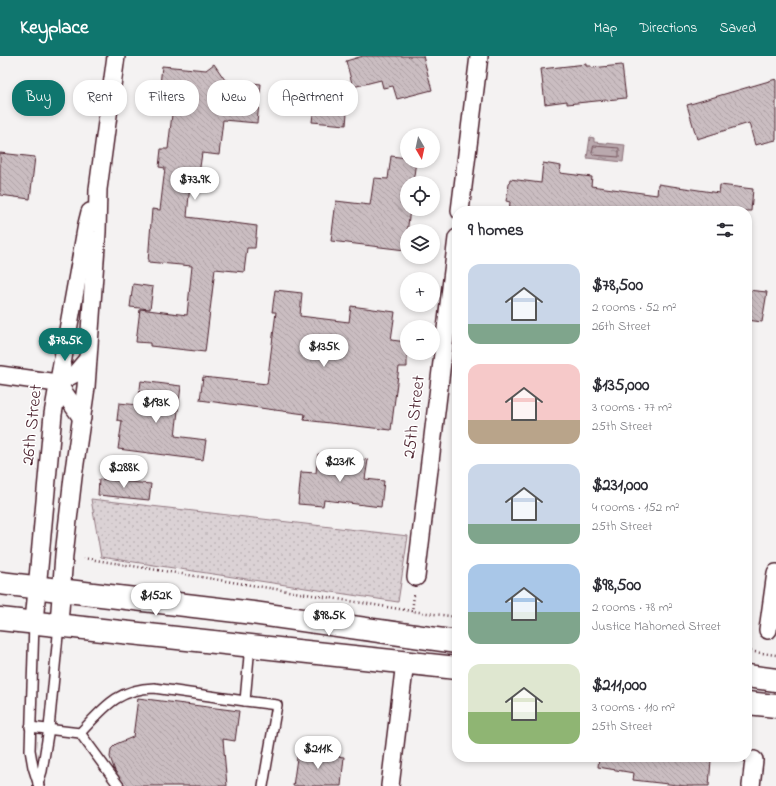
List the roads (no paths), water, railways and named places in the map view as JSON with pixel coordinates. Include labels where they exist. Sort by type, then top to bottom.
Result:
[{"type":"main road","points":[[0,583],[246,612],[452,641]]},
{"type":"main road","points":[[0,619],[59,624],[452,667]]},
{"type":"main road","points":[[752,677],[776,680]]},
{"type":"main road","points":[[752,704],[776,706]]},
{"type":"street","name":"26th Street","points":[[59,624],[64,555],[82,418],[97,232],[98,189],[116,56]]},
{"type":"street","points":[[461,206],[479,56]]},
{"type":"street","name":"26th Street","points":[[34,622],[57,383],[87,224],[98,189]]},
{"type":"street","name":"25th Street","points":[[416,577],[452,279]]},
{"type":"street","points":[[0,375],[57,383],[76,373],[87,360]]},
{"type":"street","points":[[57,383],[82,418]]},
{"type":"street","points":[[768,630],[776,573]]},
{"type":"street","points":[[390,786],[405,662]]},
{"type":"street","points":[[751,786],[754,760]]},
{"type":"lane","points":[[34,622],[30,750],[38,785]]},
{"type":"lane","points":[[38,785],[42,771],[49,728],[59,624]]},
{"type":"lane","points":[[245,701],[250,645]]},
{"type":"lane","points":[[80,733],[112,700],[128,691],[141,688],[154,688],[277,705],[263,786]]},
{"type":"lane","points":[[30,727],[49,728],[80,733],[119,786]]},
{"type":"water","points":[[590,137],[594,138],[594,142],[625,145],[623,162],[587,158]]}]
